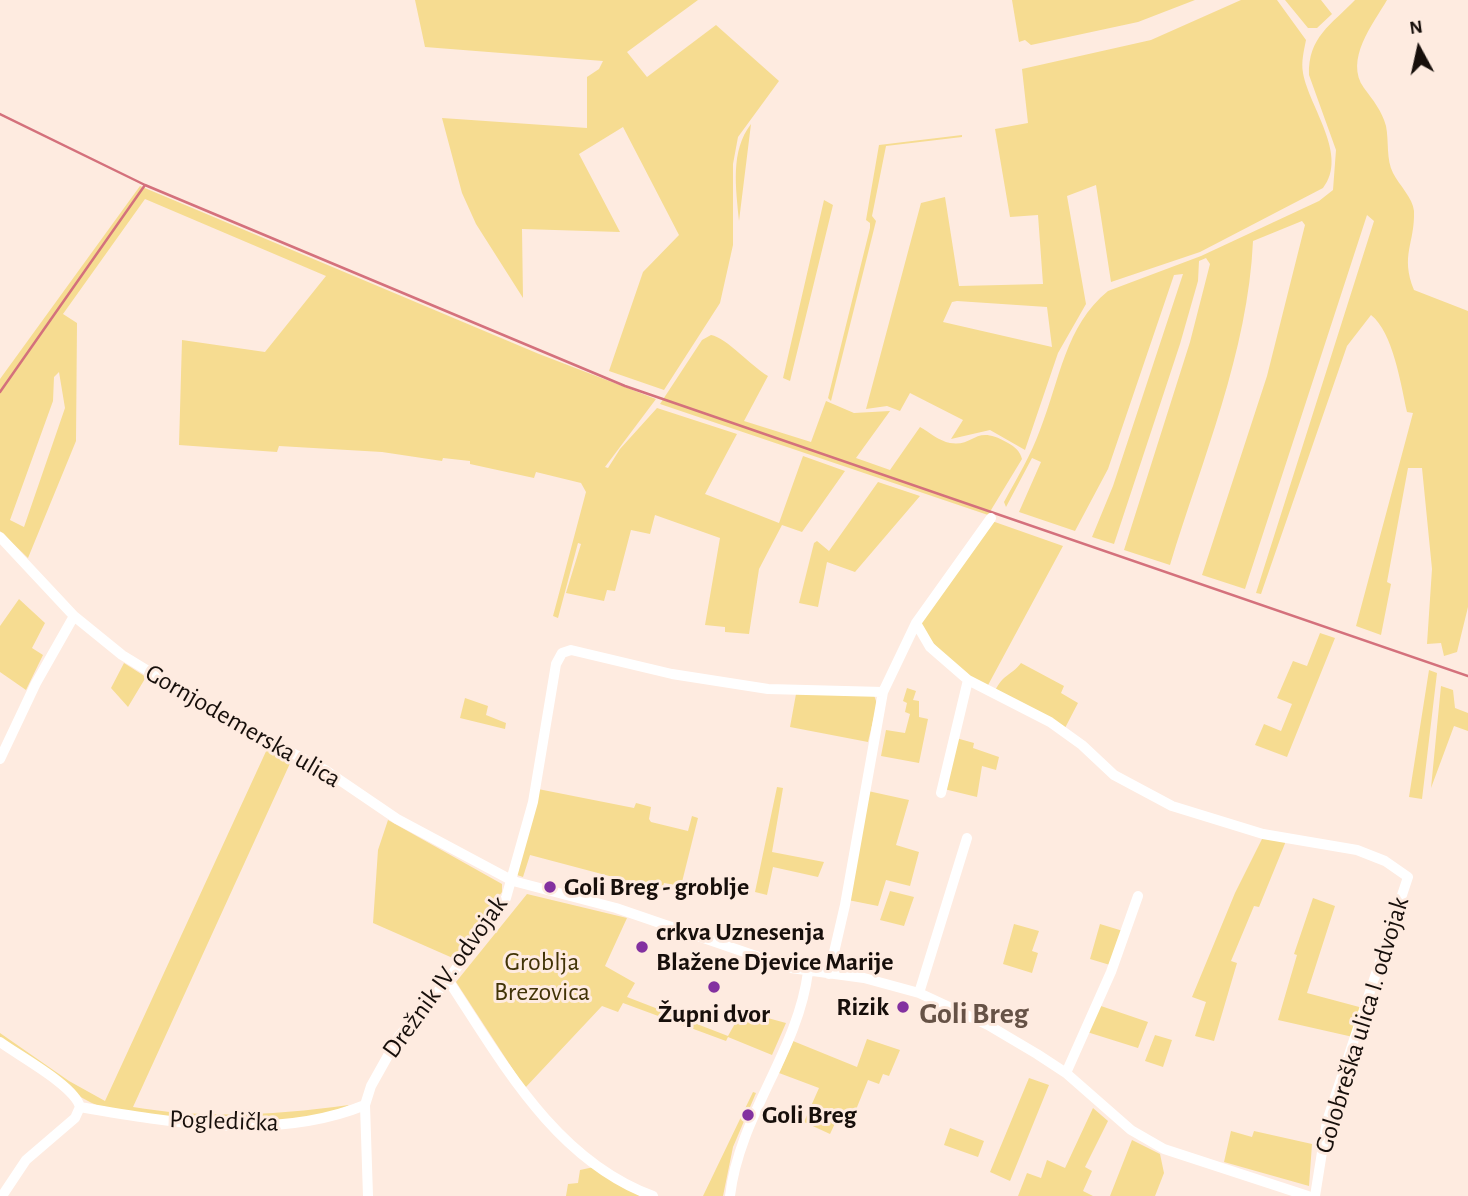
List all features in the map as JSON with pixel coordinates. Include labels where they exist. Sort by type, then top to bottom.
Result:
[{"type":"street","points":[[829,974],[845,905],[883,692],[916,623],[991,517]]},
{"type":"street","name":"Gornjodemerska ulica","points":[[0,537],[100,640],[152,675],[325,770],[397,819],[513,881],[616,908],[808,972],[864,978],[919,993],[988,1025],[1066,1073],[1130,1130],[1164,1149],[1308,1196]]},
{"type":"street","points":[[0,759],[36,683],[74,616]]},
{"type":"street","name":"Golobreška ulica I. odvojak","points":[[916,623],[930,647],[968,680],[1051,722],[1082,744],[1114,775],[1172,806],[1263,834],[1356,850],[1385,861],[1408,877],[1327,1121],[1315,1196]]},
{"type":"street","name":"Drežnik IV. odvojak","points":[[368,1196],[365,1105],[384,1059],[399,1036],[448,980],[506,898],[513,881],[533,802],[556,664],[565,651],[672,674],[768,688],[883,692]]},
{"type":"street","points":[[941,793],[968,680]]},
{"type":"street","points":[[919,993],[967,838]]},
{"type":"street","points":[[1066,1073],[1111,972],[1138,896]]},
{"type":"street","points":[[730,1196],[740,1146],[803,1003],[808,972]]},
{"type":"street","points":[[448,980],[519,1088],[542,1116],[608,1171],[653,1196]]},
{"type":"street","points":[[0,1042],[67,1089],[78,1100],[80,1107],[75,1118],[26,1160],[2,1196]]},
{"type":"street","name":"Pogledička","points":[[80,1107],[171,1121],[261,1124],[313,1121],[365,1105]]},
{"type":"green space","points":[[415,0],[698,0],[627,52],[647,77],[716,25],[779,81],[738,137],[733,164],[733,245],[720,303],[664,390],[609,371],[643,272],[679,235],[623,127],[579,154],[620,232],[522,229],[523,298],[476,224],[462,193],[442,118],[587,128],[587,77],[599,69],[603,61],[425,47]]},
{"type":"green space","points":[[1012,0],[1195,0],[1138,22],[1031,45],[1025,40],[1019,42]]},
{"type":"green space","points":[[1241,0],[1277,0],[1306,40],[1303,73],[1330,146],[1332,161],[1330,175],[1323,188],[1200,252],[1111,282],[1096,185],[1067,196],[1086,304],[1058,353],[1025,450],[990,430],[951,439],[963,420],[910,393],[900,411],[887,406],[866,409],[921,203],[945,197],[959,286],[1043,284],[1038,215],[1010,217],[995,129],[1028,123],[1022,69],[1151,40]],"holes":[[[957,301],[1047,307],[1052,347],[943,322],[952,302]]]},
{"type":"green space","points":[[1285,0],[1321,0],[1332,14],[1317,28],[1308,28]]},
{"type":"green space","points":[[1355,0],[1387,0],[1363,42],[1357,66],[1364,88],[1384,121],[1391,168],[1413,206],[1414,222],[1408,268],[1414,290],[1468,311],[1468,607],[1457,652],[1444,656],[1441,643],[1427,644],[1432,569],[1422,468],[1408,468],[1387,582],[1391,584],[1381,635],[1356,626],[1413,413],[1407,412],[1399,374],[1385,334],[1371,315],[1347,346],[1261,594],[1256,593],[1374,221],[1367,215],[1245,589],[1202,575],[1267,376],[1305,225],[1302,221],[1253,241],[1249,282],[1233,365],[1170,565],[1124,550],[1190,342],[1210,264],[1206,258],[1199,261],[1198,281],[1180,344],[1114,544],[1092,537],[1113,486],[1183,274],[1174,275],[1108,469],[1075,531],[1019,512],[1041,462],[1032,458],[1006,507],[1004,502],[1036,439],[1073,337],[1082,320],[1108,291],[1201,256],[1319,201],[1333,190],[1336,150],[1309,75],[1310,62],[1317,41]]},
{"type":"green space","points":[[751,124],[739,221],[737,158],[744,135]]},
{"type":"green space","points":[[962,135],[886,146],[872,216],[876,221],[831,401],[828,398],[870,228],[870,223],[866,220],[879,145]]},
{"type":"green space","points":[[140,186],[539,354],[656,399],[605,467],[608,468],[620,449],[657,408],[737,434],[705,494],[779,523],[803,456],[845,471],[802,532],[782,525],[759,569],[749,634],[725,632],[725,627],[705,625],[720,538],[655,515],[650,534],[631,530],[615,591],[607,590],[604,601],[566,593],[581,544],[578,543],[558,618],[553,616],[586,492],[581,483],[536,472],[534,478],[470,464],[470,461],[443,458],[442,461],[382,452],[279,446],[277,452],[179,445],[182,340],[265,352],[326,276],[145,199],[63,314],[77,323],[76,441],[28,558],[0,531],[0,379]],"holes":[[[59,372],[65,408],[24,527],[10,520],[53,401],[54,377]]]},
{"type":"green space","points":[[824,200],[833,205],[790,381],[783,378]]},
{"type":"green space","points":[[711,335],[724,341],[768,376],[744,421],[811,442],[826,401],[854,413],[890,411],[856,458],[890,470],[920,427],[950,443],[965,442],[982,435],[997,437],[1015,448],[1022,459],[988,515],[660,404],[702,340]]},
{"type":"green space","points":[[878,482],[920,496],[855,572],[827,562],[818,607],[799,603],[814,543],[817,541],[829,551]]},
{"type":"green space","points":[[992,521],[1063,546],[987,687],[949,660],[920,625]]},
{"type":"green space","points":[[19,599],[45,623],[32,648],[43,655],[26,690],[0,672],[0,626]]},
{"type":"green space","points":[[1320,633],[1335,638],[1287,757],[1255,745],[1264,724],[1281,731],[1292,704],[1277,698],[1293,661],[1307,666]]},
{"type":"green space","points":[[124,663],[146,677],[128,707],[111,688]]},
{"type":"green space","points":[[1021,663],[1064,686],[1061,693],[1078,703],[1065,728],[995,691],[1001,681]]},
{"type":"green space","points":[[1429,670],[1437,673],[1422,799],[1409,797]]},
{"type":"green space","points":[[1441,686],[1453,690],[1455,708],[1468,713],[1468,731],[1454,726],[1431,788]]},
{"type":"green space","points":[[907,688],[916,691],[913,700],[919,701],[919,717],[928,719],[919,763],[881,756],[886,730],[905,733],[910,714],[905,712],[907,703],[903,701]]},
{"type":"green space","points":[[796,694],[874,695],[877,704],[868,742],[790,727]]},
{"type":"green space","points":[[465,698],[488,706],[486,715],[506,723],[505,729],[460,718]]},
{"type":"green space","points":[[956,738],[974,743],[973,748],[999,757],[996,770],[982,766],[977,797],[944,789]]},
{"type":"green space","points":[[268,747],[292,759],[133,1107],[186,1113],[241,1114],[349,1105],[330,1113],[301,1118],[229,1121],[124,1112],[91,1102],[36,1066],[0,1038],[0,1033],[69,1081],[105,1101]]},
{"type":"green space","points":[[777,787],[783,788],[772,852],[824,862],[818,877],[773,867],[767,895],[755,892]]},
{"type":"green space","points":[[538,789],[634,808],[636,803],[651,807],[651,822],[688,831],[692,816],[698,818],[681,886],[664,883],[662,890],[530,855],[523,877],[517,875]]},
{"type":"green space","points":[[868,791],[909,800],[896,845],[919,852],[910,886],[886,880],[878,906],[848,900]]},
{"type":"green space","points":[[388,820],[502,884],[502,892],[455,959],[373,923],[378,850]]},
{"type":"green space","points":[[1263,837],[1286,841],[1259,907],[1254,906],[1231,961],[1237,963],[1214,1041],[1195,1036],[1206,1002],[1192,997],[1235,893]]},
{"type":"green space","points":[[890,891],[914,897],[904,926],[880,920]]},
{"type":"green space","name":"Groblja Brezovica","points":[[527,894],[627,918],[605,966],[635,983],[627,997],[728,1036],[742,1011],[786,1023],[772,1055],[728,1037],[726,1041],[623,1003],[618,1012],[602,1006],[525,1088],[456,982]]},
{"type":"green space","points":[[1313,898],[1335,906],[1307,993],[1363,1008],[1353,1037],[1278,1020],[1297,955],[1294,954]]},
{"type":"green space","points":[[1014,924],[1039,931],[1032,951],[1038,953],[1032,973],[1003,964]]},
{"type":"green space","points":[[1100,924],[1123,931],[1110,965],[1090,959]]},
{"type":"green space","points":[[1098,1005],[1148,1022],[1138,1048],[1087,1032]]},
{"type":"green space","points":[[1155,1035],[1172,1040],[1163,1067],[1145,1061]]},
{"type":"green space","points":[[867,1039],[900,1050],[889,1076],[883,1074],[879,1084],[868,1080],[851,1122],[838,1117],[830,1134],[804,1122],[819,1088],[779,1073],[793,1041],[857,1067]]},
{"type":"green space","points":[[1029,1078],[1049,1085],[1010,1181],[990,1172]]},
{"type":"green space","points":[[753,1092],[756,1093],[733,1147],[723,1196],[703,1196]]},
{"type":"green space","points":[[1093,1108],[1108,1121],[1085,1167],[1092,1171],[1083,1191],[1093,1196],[1018,1196],[1027,1173],[1041,1178],[1047,1160],[1065,1168]]},
{"type":"green space","points":[[950,1128],[984,1141],[978,1157],[944,1145]]},
{"type":"green space","points":[[1231,1131],[1252,1137],[1254,1131],[1312,1144],[1309,1186],[1224,1162]]},
{"type":"green space","points":[[1132,1140],[1160,1154],[1164,1173],[1155,1196],[1110,1196]]},
{"type":"green space","points":[[594,1167],[644,1196],[566,1196],[568,1184],[578,1183],[580,1170]]},
{"type":"waterway","points":[[0,114],[145,185],[625,386],[1468,676]]},
{"type":"waterway","points":[[0,392],[145,185]]},
{"type":"place","name":"Goli Breg - groblje","points":[[550,887]]},
{"type":"place","name":"crkva Uznesenja Blažene Djevice Marije","points":[[642,947]]},
{"type":"place","name":"Župni dvor","points":[[714,987]]},
{"type":"place","name":"Rizik","points":[[903,1007]]},
{"type":"place","name":"Goli Breg","points":[[748,1115]]},
{"type":"district","name":"Goli Breg","points":[[974,1014]]}]
